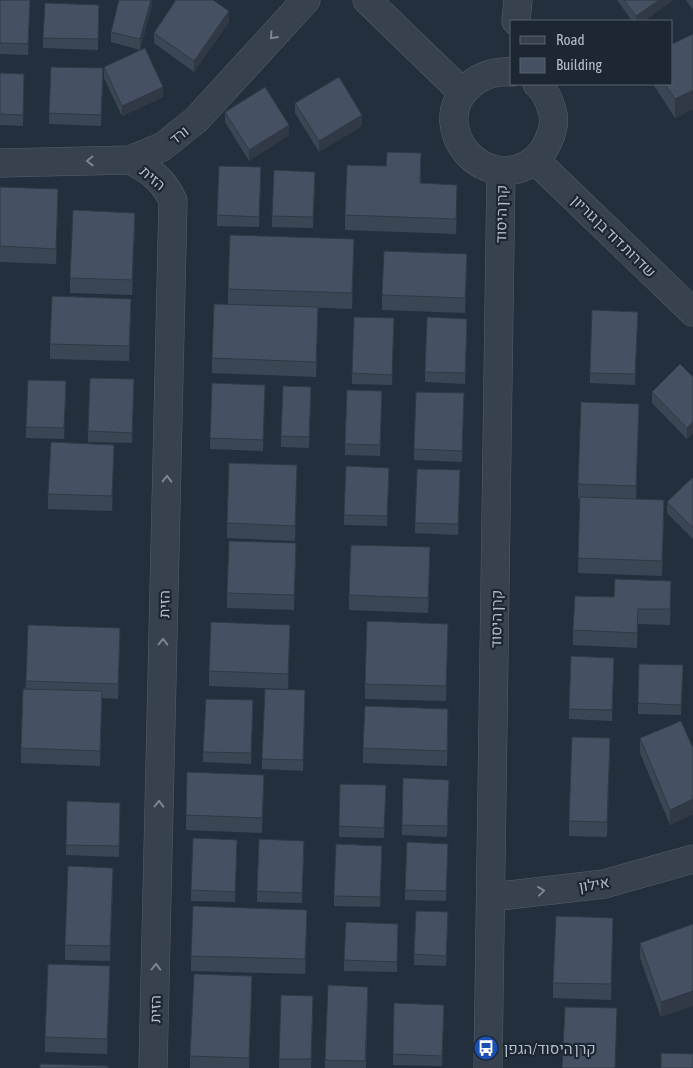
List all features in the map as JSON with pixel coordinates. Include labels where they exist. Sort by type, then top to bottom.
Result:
[{"type":"street","name":"ורד","points":[[0,163],[130,160],[162,147],[196,120],[306,0]]},
{"type":"street","points":[[367,0],[463,92]]},
{"type":"street","points":[[516,20],[518,0]]},
{"type":"street","points":[[510,72],[490,73],[475,80],[463,92],[456,106],[454,121],[460,143],[473,160],[487,168],[501,171],[525,166],[535,160],[546,147],[553,131],[554,114],[549,99],[538,85]]},
{"type":"street","name":"הזית","points":[[130,160],[147,168],[158,178],[168,189],[173,201],[153,1068]]},
{"type":"street","name":"שדרות דוד בן גוריון","points":[[535,160],[693,312]]},
{"type":"street","name":"קרן היסוד","points":[[488,1068],[492,897],[501,171]]},
{"type":"street","name":"אילון","points":[[492,897],[604,884],[693,859]]},
{"type":"building","points":[[0,0],[30,0],[28,44],[0,43]]},
{"type":"building","points":[[119,0],[151,0],[140,39],[111,32]]},
{"type":"building","points":[[176,0],[213,0],[229,11],[194,61],[154,33]]},
{"type":"building","points":[[624,0],[659,0],[636,16]]},
{"type":"building","points":[[45,3],[99,5],[98,39],[43,38]]},
{"type":"building","points":[[693,34],[693,90],[675,99],[666,85],[673,85],[673,44]]},
{"type":"building","points":[[145,48],[163,87],[122,106],[104,67]]},
{"type":"building","points":[[51,67],[103,68],[101,115],[49,113]]},
{"type":"building","points":[[0,73],[24,74],[23,115],[0,114]]},
{"type":"building","points":[[339,77],[362,115],[319,141],[295,103]]},
{"type":"building","points":[[265,87],[289,125],[249,150],[225,112]]},
{"type":"building","points":[[387,152],[421,153],[420,183],[457,185],[456,219],[345,215],[347,165],[386,166]]},
{"type":"building","points":[[219,166],[261,167],[259,217],[217,215]]},
{"type":"building","points":[[274,170],[315,172],[313,217],[272,216]]},
{"type":"building","points":[[0,187],[58,189],[56,249],[0,246]]},
{"type":"building","points":[[73,210],[135,213],[132,280],[70,278]]},
{"type":"building","points":[[230,235],[354,239],[352,293],[228,289]]},
{"type":"building","points":[[384,251],[467,254],[465,298],[382,295]]},
{"type":"building","points":[[52,296],[131,299],[129,346],[50,344]]},
{"type":"building","points":[[214,304],[318,307],[316,362],[212,358]]},
{"type":"building","points":[[592,310],[638,312],[635,374],[590,373]]},
{"type":"building","points":[[354,317],[394,318],[392,375],[352,373]]},
{"type":"building","points":[[427,317],[467,319],[465,373],[425,372]]},
{"type":"building","points":[[680,364],[693,377],[693,422],[687,428],[652,392]]},
{"type":"building","points":[[90,378],[134,379],[132,433],[88,431]]},
{"type":"building","points":[[28,380],[66,381],[64,428],[26,427]]},
{"type":"building","points":[[212,383],[265,385],[263,440],[210,438]]},
{"type":"building","points":[[283,386],[311,387],[309,437],[281,436]]},
{"type":"building","points":[[347,390],[382,391],[380,445],[345,444]]},
{"type":"building","points":[[416,392],[464,393],[462,451],[414,449]]},
{"type":"building","points":[[581,402],[639,404],[636,486],[578,484]]},
{"type":"building","points":[[51,442],[114,445],[112,496],[48,494]]},
{"type":"building","points":[[229,463],[297,465],[295,526],[227,523]]},
{"type":"building","points":[[346,466],[389,468],[387,516],[344,515]]},
{"type":"building","points":[[417,469],[460,470],[458,524],[415,523]]},
{"type":"building","points":[[693,477],[693,528],[667,502]]},
{"type":"building","points":[[580,497],[664,500],[662,561],[578,558]]},
{"type":"building","points":[[229,541],[296,543],[294,595],[227,593]]},
{"type":"building","points":[[351,545],[430,547],[428,598],[349,595]]},
{"type":"building","points":[[615,579],[671,581],[670,609],[638,609],[637,633],[573,630],[575,596],[614,597]]},
{"type":"building","points":[[367,621],[448,624],[446,686],[365,684]]},
{"type":"building","points":[[211,622],[290,625],[288,674],[209,671]]},
{"type":"building","points":[[28,625],[120,628],[118,684],[26,681]]},
{"type":"building","points":[[571,656],[614,658],[612,710],[569,709]]},
{"type":"building","points":[[639,664],[683,665],[681,705],[638,703]]},
{"type":"building","points":[[23,689],[102,691],[100,751],[21,748]]},
{"type":"building","points":[[265,689],[305,690],[303,760],[262,759]]},
{"type":"building","points":[[206,699],[253,700],[251,753],[203,752]]},
{"type":"building","points":[[365,706],[448,709],[447,751],[363,748]]},
{"type":"building","points":[[681,721],[693,748],[693,799],[670,810],[640,738]]},
{"type":"building","points":[[572,737],[610,738],[607,822],[569,821]]},
{"type":"building","points":[[187,772],[264,775],[262,818],[186,815]]},
{"type":"building","points":[[403,778],[449,780],[447,826],[402,825]]},
{"type":"building","points":[[340,784],[386,785],[384,828],[339,826]]},
{"type":"building","points":[[67,801],[120,803],[119,846],[66,845]]},
{"type":"building","points":[[193,838],[237,840],[235,892],[191,890]]},
{"type":"building","points":[[259,839],[304,841],[302,893],[257,891]]},
{"type":"building","points":[[407,842],[448,844],[446,891],[405,890]]},
{"type":"building","points":[[336,844],[382,846],[380,897],[334,896]]},
{"type":"building","points":[[68,866],[113,868],[110,946],[65,945]]},
{"type":"building","points":[[193,906],[307,910],[305,959],[191,956]]},
{"type":"building","points":[[416,911],[448,912],[446,956],[414,954]]},
{"type":"building","points":[[556,916],[613,918],[611,984],[553,983]]},
{"type":"building","points":[[346,922],[398,924],[397,962],[344,960]]},
{"type":"building","points":[[693,924],[693,991],[661,1002],[640,943]]},
{"type":"building","points":[[48,964],[110,966],[107,1039],[45,1037]]},
{"type":"building","points":[[194,974],[252,976],[249,1058],[190,1056]]},
{"type":"building","points":[[328,985],[368,987],[365,1061],[325,1060]]},
{"type":"building","points":[[281,995],[313,996],[311,1059],[279,1059]]},
{"type":"building","points":[[394,1003],[444,1005],[442,1056],[393,1054]]},
{"type":"building","points":[[565,1007],[617,1008],[615,1068],[562,1068]]},
{"type":"building","points":[[661,1053],[693,1054],[693,1068],[661,1068]]},
{"type":"building","points":[[40,1064],[108,1066],[108,1068],[40,1068]]},
{"type":"place","name":"קרן היסוד/הגפן","points":[[486,1048]]}]
